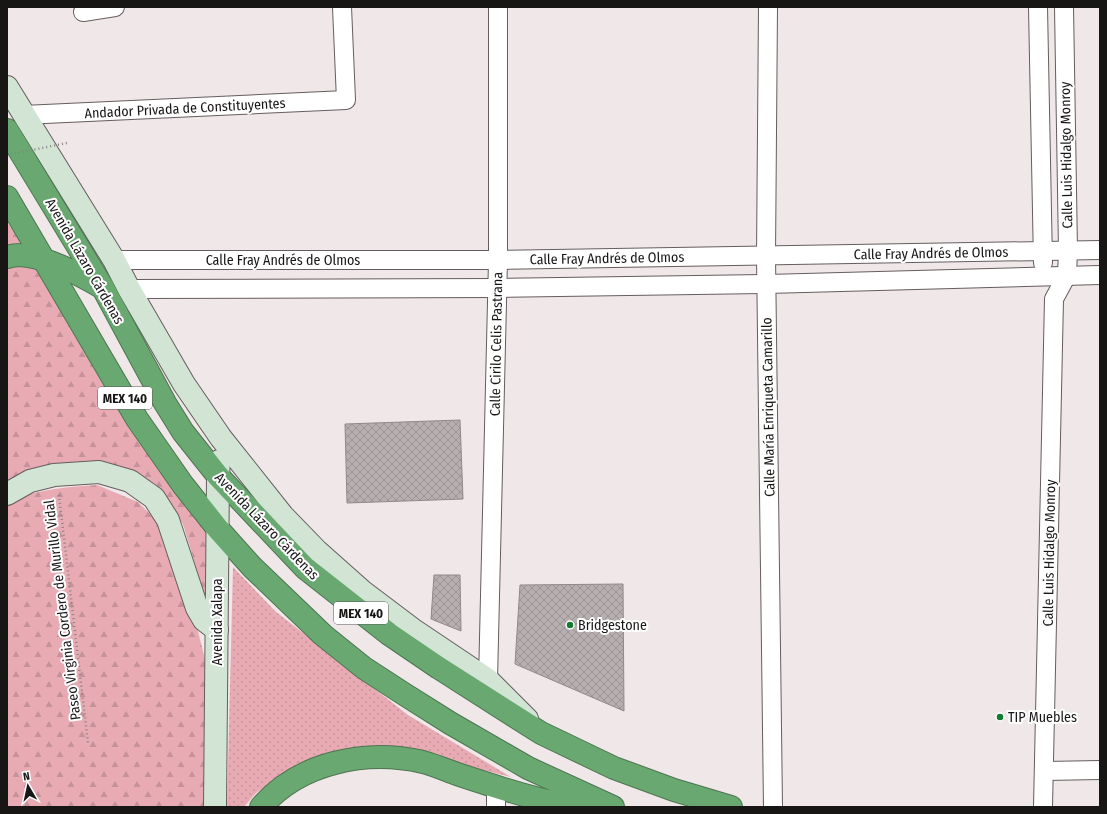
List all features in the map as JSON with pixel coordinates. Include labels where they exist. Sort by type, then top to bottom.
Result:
[{"type":"highway","name":"Avenida Lázaro Cárdenas","points":[[7,130],[103,288],[165,403],[197,451],[218,476],[305,568],[401,643],[541,733],[614,768],[674,790],[731,807]]},
{"type":"highway","name":"MEX 140","points":[[7,197],[137,418],[174,473],[218,529],[252,567],[323,635],[364,668],[450,723],[528,768],[609,805]]},
{"type":"highway","points":[[7,257],[19,255],[43,260],[84,277],[103,288]]},
{"type":"highway","points":[[260,807],[294,778],[324,765],[356,758],[388,758],[423,762],[496,797],[572,804],[609,805]]},
{"type":"main road","points":[[7,87],[114,260],[184,384],[221,438],[283,516],[317,550],[362,591],[415,631],[488,680],[541,733]]},
{"type":"main road","name":"Avenida Xalapa","points":[[215,807],[218,476],[221,438]]},
{"type":"main road","points":[[7,494],[30,481],[54,475],[99,472],[130,481],[154,498],[168,520],[197,608],[204,620],[217,630]]},
{"type":"street","points":[[83,12],[115,7]]},
{"type":"street","name":"Andador Privada de Constituyentes","points":[[23,115],[346,100],[342,7]]},
{"type":"street","name":"Calle Cirilo Celis Pastrana","points":[[488,680],[498,260],[498,7]]},
{"type":"street","name":"Calle María Enriqueta Camarillo","points":[[768,7],[766,256],[773,807]]},
{"type":"street","name":"Calle Luis Hidalgo Monroy","points":[[1038,7],[1042,251],[1044,277],[1054,299],[1045,771],[1043,807]]},
{"type":"street","name":"Calle Luis Hidalgo Monroy","points":[[1054,299],[1067,275],[1068,251],[1064,7]]},
{"type":"street","name":"Calle Fray Andrés de Olmos","points":[[114,260],[498,260],[1100,250]]},
{"type":"street","name":"Calle Fray Andrés de Olmos","points":[[129,289],[497,288],[767,284],[1100,275]]},
{"type":"street","points":[[1045,771],[1100,770]]},
{"type":"path","points":[[7,155],[67,143]]},
{"type":"path","name":"Paseo Virginia Cordero de Murillo Vidal","points":[[54,475],[58,488],[88,743]]},
{"type":"green space","points":[[7,222],[21,242],[7,246]]},
{"type":"green space","points":[[21,262],[45,268],[206,514],[208,607],[183,524],[154,483],[111,465],[55,464],[7,480],[7,268]]},
{"type":"green space","points":[[97,485],[138,502],[169,533],[184,576],[210,679],[207,807],[7,807],[7,504],[39,492],[62,488]]},
{"type":"green space","points":[[233,567],[275,611],[408,715],[511,777],[396,749],[284,774],[256,793],[244,807],[227,807]]},
{"type":"building","points":[[460,420],[463,499],[347,503],[345,424]]},
{"type":"building","points":[[434,575],[460,575],[461,631],[431,619]]},
{"type":"building","name":"Bridgestone","points":[[623,584],[624,711],[515,664],[520,585]]},
{"type":"place","name":"Bridgestone","points":[[570,625]]},
{"type":"place","name":"TIP Muebles","points":[[1000,717]]}]
